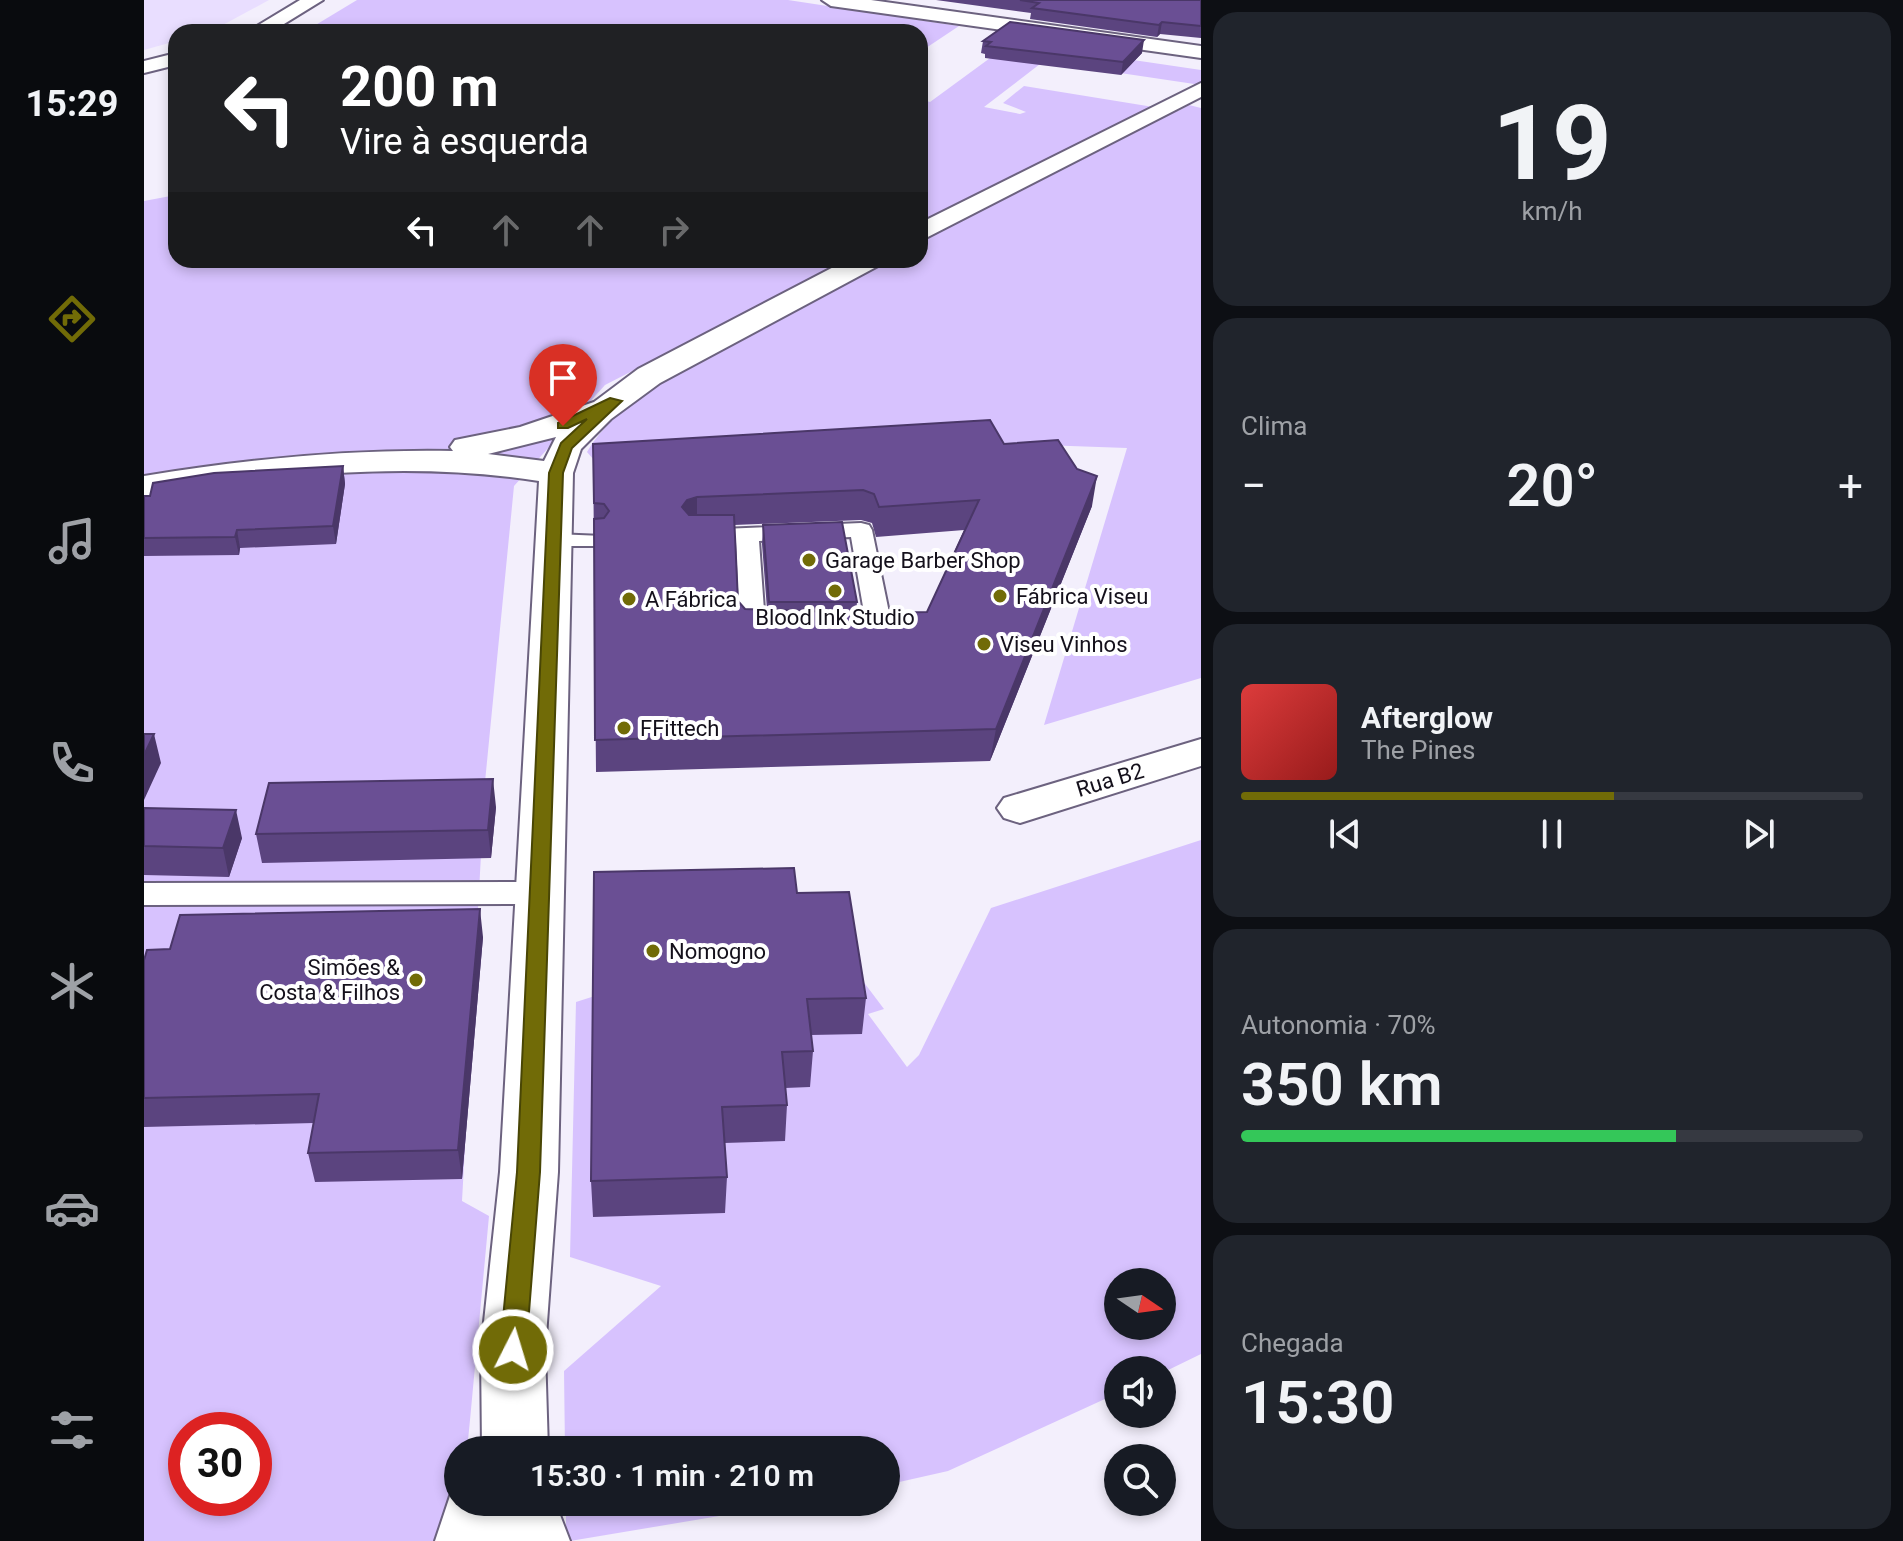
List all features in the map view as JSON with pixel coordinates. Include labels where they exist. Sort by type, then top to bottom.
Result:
[{"type":"street","points":[[831,0],[1201,52]]},
{"type":"street","points":[[271,24],[313,1]]},
{"type":"street","points":[[144,67],[168,61]]},
{"type":"street","points":[[928,229],[1201,89]]},
{"type":"street","points":[[515,1436],[513,1350],[529,1172],[540,893],[575,541],[556,473],[566,446],[615,401],[649,376],[853,268]]},
{"type":"street","points":[[144,486],[209,474],[370,461],[511,441],[563,426],[615,401]]},
{"type":"street","points":[[370,461],[511,464],[556,473]]},
{"type":"street","name":"Rua B2","points":[[1020,808],[1201,752]]},
{"type":"street","points":[[495,1436],[513,1350]]},
{"type":"street","points":[[470,1541],[476,1516]]},
{"type":"street","points":[[526,1516],[535,1541]]},
{"type":"lane","points":[[697,537],[861,530],[880,632],[833,632]]},
{"type":"lane","points":[[747,535],[753,632],[785,632]]},
{"type":"lane","points":[[144,894],[540,893]]},
{"type":"shaded area","points":[[144,0],[269,0],[225,24],[168,24],[168,43],[144,50]]},
{"type":"shaded area","points":[[357,0],[788,0],[959,26],[928,47],[928,24],[317,24]]},
{"type":"shaded area","points":[[1045,47],[1201,70],[1201,85],[1053,63],[1040,64],[984,107],[1020,114],[1026,112],[1003,103],[1024,86],[1178,111],[1189,105],[1201,108],[1201,678],[1044,725],[1127,448],[1042,445],[594,460],[587,452],[609,423],[641,395],[722,342],[870,268],[928,268],[928,238],[1116,142],[1092,138],[928,219],[928,101],[1001,50]]},
{"type":"shaded area","points":[[168,196],[168,268],[832,268],[605,385],[514,486],[485,782],[462,1201],[489,1216],[468,1436],[444,1436],[444,1516],[455,1516],[451,1541],[144,1541],[144,201]]},
{"type":"shaded area","points":[[1201,840],[1201,1354],[1176,1366],[1176,1356],[1104,1356],[1104,1399],[948,1471],[900,1482],[900,1436],[565,1436],[564,1371],[661,1286],[570,1257],[576,1002],[820,924],[884,1009],[868,1014],[907,1067],[919,1055],[991,908]]},
{"type":"shaded area","points":[[566,1516],[719,1516],[570,1541],[566,1541]]},
{"type":"building","points":[[1020,0],[1201,0],[1201,26],[1162,22],[1159,25],[1032,8],[1039,3]]},
{"type":"building","points":[[1010,22],[1144,40],[1123,62],[986,46],[991,42],[983,41]]},
{"type":"building","name":"Fábrica Viseu","points":[[990,420],[1004,444],[1058,440],[1077,469],[1097,476],[996,729],[595,740],[594,519],[604,518],[609,511],[604,504],[594,503],[593,444]],"holes":[[[863,490],[874,494],[879,507],[979,500],[927,612],[745,609],[738,601],[734,515],[689,515],[682,507],[687,500],[697,497]]]},
{"type":"building","points":[[343,466],[333,526],[237,530],[235,537],[144,538],[144,496],[150,496],[153,483],[214,473]]},
{"type":"building","points":[[842,522],[857,602],[769,602],[763,525]]},
{"type":"building","points":[[144,734],[154,734],[144,755]]},
{"type":"building","points":[[493,779],[488,830],[256,834],[269,783]]},
{"type":"building","points":[[144,808],[236,810],[223,848],[144,846]]},
{"type":"building","points":[[794,868],[797,893],[849,892],[866,998],[807,999],[813,1051],[782,1052],[787,1105],[722,1107],[727,1177],[591,1181],[594,872]]},
{"type":"building","points":[[480,909],[458,1150],[308,1153],[319,1094],[144,1098],[144,960],[147,950],[170,949],[180,915]]},
{"type":"place","name":"Garage Barber Shop","points":[[809,560]]},
{"type":"place","name":"Blood Ink Studio","points":[[835,591]]},
{"type":"place","name":"Fábrica Viseu","points":[[1000,596]]},
{"type":"place","name":"A Fábrica","points":[[629,599]]},
{"type":"place","name":"Viseu Vinhos","points":[[984,644]]},
{"type":"place","name":"FFittech","points":[[624,728]]},
{"type":"place","name":"Nomogno","points":[[653,951]]},
{"type":"place","name":"Simões & Costa & Filhos","points":[[416,980]]},
{"type":"route","points":[[513,1350],[529,1172],[556,473],[566,446],[615,401],[563,426]]}]
